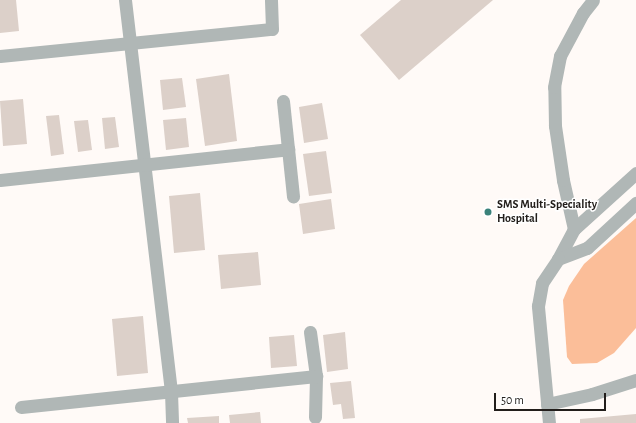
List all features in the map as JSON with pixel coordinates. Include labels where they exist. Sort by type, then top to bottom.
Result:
[{"type":"street","points":[[125,0],[171,392],[172,423]]},
{"type":"street","points":[[0,56],[272,29],[271,0]]},
{"type":"street","points":[[574,229],[563,180],[555,126],[554,87],[560,56],[583,13],[593,0]]},
{"type":"street","points":[[283,101],[293,196]]},
{"type":"street","points":[[0,180],[288,149]]},
{"type":"street","points":[[549,423],[538,306],[542,283],[558,259],[574,229],[636,173]]},
{"type":"street","points":[[558,259],[587,248],[636,203]]},
{"type":"street","points":[[310,332],[316,376],[315,417]]},
{"type":"street","points":[[20,407],[316,376]]},
{"type":"street","points":[[547,404],[592,394],[636,380]]},
{"type":"shaded area","points":[[636,218],[636,328],[614,353],[597,363],[572,364],[567,357],[563,300],[569,286],[584,264]]},
{"type":"building","points":[[0,0],[16,0],[19,31],[0,33]]},
{"type":"building","points":[[401,0],[493,0],[399,80],[360,35]]},
{"type":"building","points":[[229,74],[237,141],[205,146],[196,79]]},
{"type":"building","points":[[182,78],[186,107],[163,110],[160,80]]},
{"type":"building","points":[[23,99],[27,144],[3,146],[0,101]]},
{"type":"building","points":[[322,103],[328,139],[304,143],[299,107]]},
{"type":"building","points":[[59,115],[64,154],[51,156],[46,116]]},
{"type":"building","points":[[115,117],[119,147],[105,149],[102,118]]},
{"type":"building","points":[[186,118],[189,147],[166,150],[163,120]]},
{"type":"building","points":[[88,120],[92,150],[78,152],[74,121]]},
{"type":"building","points":[[326,151],[332,193],[309,196],[303,154]]},
{"type":"building","points":[[200,193],[205,250],[174,253],[169,196]]},
{"type":"building","points":[[331,199],[335,229],[303,234],[299,204]]},
{"type":"building","points":[[258,252],[261,285],[221,289],[218,255]]},
{"type":"building","points":[[143,316],[148,373],[117,376],[112,319]]},
{"type":"building","points":[[345,332],[348,369],[327,372],[323,335]]},
{"type":"building","points":[[294,335],[297,366],[271,368],[269,337]]},
{"type":"building","points":[[351,381],[355,418],[343,419],[341,404],[333,405],[330,383]]},
{"type":"building","points":[[260,412],[261,423],[230,423],[229,415]]},
{"type":"building","points":[[636,414],[636,423],[580,423],[580,419]]},
{"type":"building","points":[[219,416],[219,423],[188,423],[187,418]]},
{"type":"place","name":"SMS Multi-Speciality Hospital","points":[[488,212]]}]
